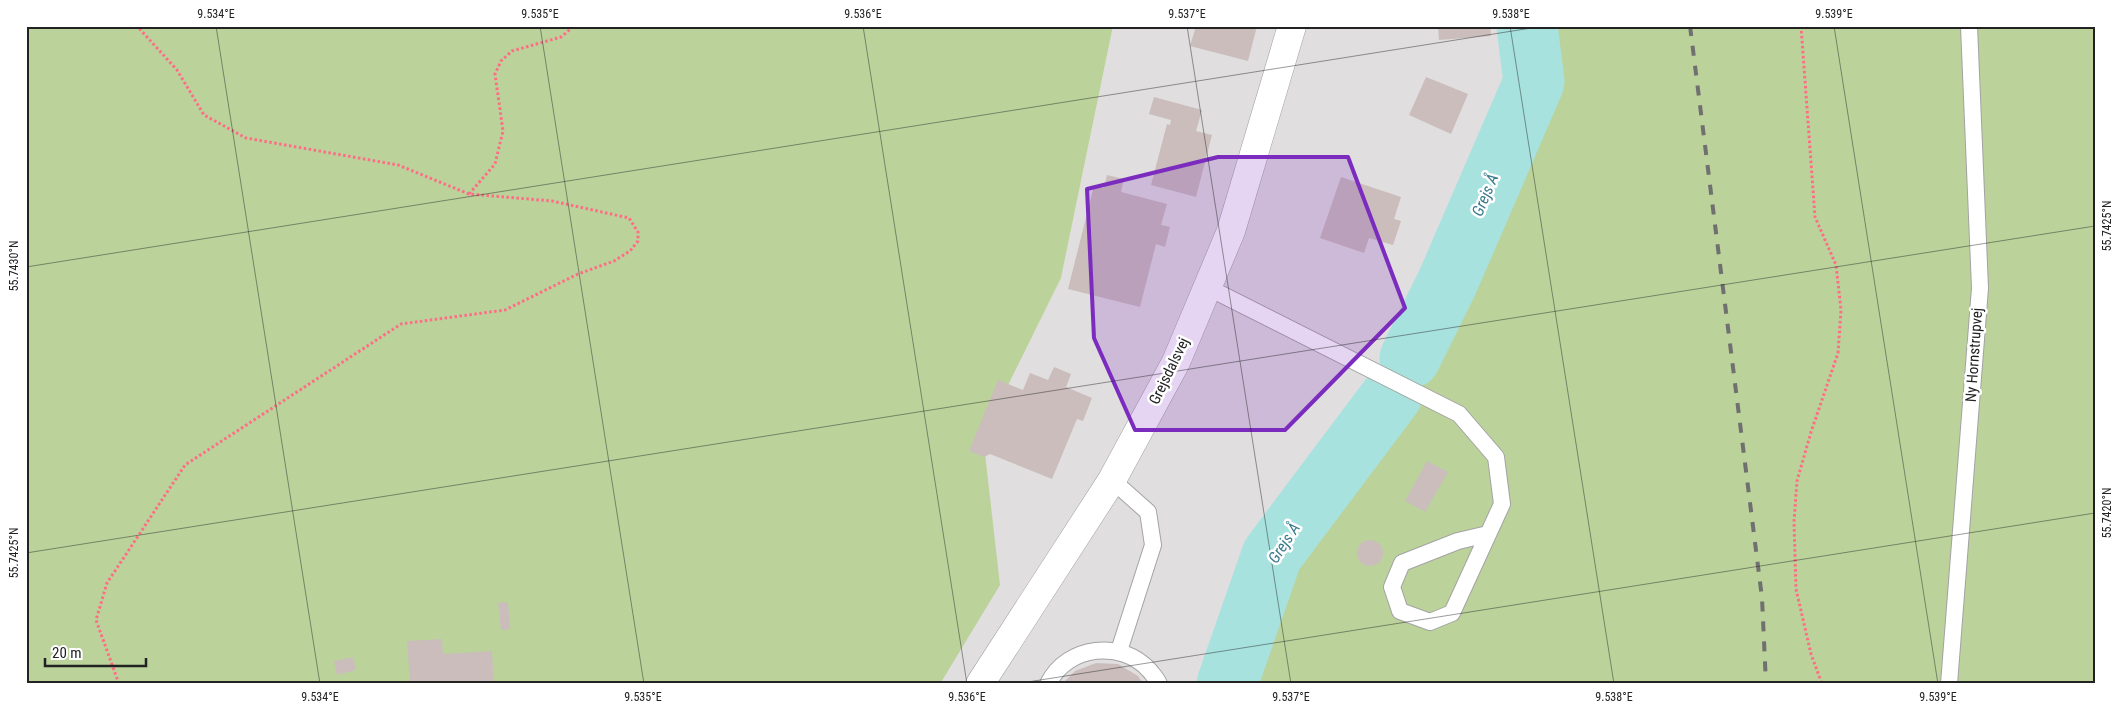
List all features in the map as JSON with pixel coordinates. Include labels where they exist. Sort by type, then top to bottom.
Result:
[{"type":"street","name":"Grejsdalsvej","points":[[980,684],[1112,480],[1176,362],[1231,231],[1292,26]]},
{"type":"lane","name":"Ny Hornstrupvej","points":[[1949,684],[1980,288],[1968,26]]},
{"type":"lane","points":[[1207,287],[1459,414],[1496,457],[1502,504],[1452,613],[1430,622],[1400,611],[1392,587],[1402,563],[1458,541],[1488,534]]},
{"type":"lane","points":[[1112,480],[1148,512],[1154,545],[1119,651]]},
{"type":"lane","points":[[1048,684],[1053,674],[1071,658],[1095,650],[1119,651],[1141,661],[1159,684]]},
{"type":"path","points":[[119,684],[96,620],[107,583],[185,465],[401,324],[505,310],[578,274],[614,261],[630,251],[638,241],[638,232],[629,218],[552,201],[469,194],[398,165],[246,138],[204,115],[177,70],[137,26]]},
{"type":"path","points":[[469,194],[495,164],[503,131],[495,74],[501,61],[512,52],[561,38],[574,26]]},
{"type":"path","points":[[1801,26],[1815,217],[1836,265],[1841,310],[1838,353],[1811,432],[1797,481],[1794,522],[1796,589],[1811,654],[1822,684]]},
{"type":"highlighted area","points":[[1218,157],[1348,157],[1405,308],[1285,430],[1135,430],[1094,338],[1087,189]]},
{"type":"shaded area","points":[[1113,26],[1543,26],[1550,76],[1483,272],[1271,594],[1254,684],[940,684],[983,436],[1061,278]]},
{"type":"green space","points":[[26,26],[1113,26],[1061,278],[983,436],[1000,585],[940,684],[26,684]]},
{"type":"green space","points":[[1543,26],[2095,26],[2095,684],[1254,684],[1271,594],[1483,272],[1550,76]]},
{"type":"building","points":[[1196,26],[1257,26],[1248,61],[1190,46]]},
{"type":"building","points":[[1438,26],[1490,26],[1491,36],[1439,40]]},
{"type":"building","points":[[1426,77],[1468,94],[1451,134],[1409,115]]},
{"type":"building","points":[[1154,97],[1202,110],[1196,131],[1212,135],[1196,197],[1151,185],[1167,124],[1170,125],[1171,120],[1149,114]]},
{"type":"building","points":[[1107,175],[1124,179],[1121,192],[1167,204],[1161,225],[1170,227],[1165,247],[1156,244],[1140,307],[1068,289],[1094,186],[1104,188]]},
{"type":"building","points":[[1341,177],[1401,197],[1394,219],[1401,221],[1393,245],[1369,238],[1364,253],[1320,238]]},
{"type":"building","points":[[1054,367],[1071,374],[1066,387],[1092,398],[1083,421],[1077,419],[1052,479],[990,454],[984,457],[969,451],[998,380],[1023,390],[1030,373],[1048,380]]},
{"type":"building","points":[[1427,461],[1448,472],[1425,512],[1405,501]]},
{"type":"building","points":[[1370,540],[1380,543],[1383,553],[1380,563],[1370,566],[1360,563],[1357,553],[1360,543]]},
{"type":"building","points":[[508,602],[510,629],[501,630],[498,603]]},
{"type":"building","points":[[442,639],[443,654],[492,651],[494,684],[410,684],[407,641]]},
{"type":"building","points":[[353,657],[356,670],[337,675],[334,661]]},
{"type":"building","points":[[1096,663],[1118,664],[1138,676],[1143,684],[1062,684],[1075,671]]},
{"type":"waterway","name":"Grejs Å","points":[[1410,358],[1448,281],[1534,82],[1527,26]]},
{"type":"waterway","name":"Grejs Å","points":[[1227,684],[1272,555],[1392,395]]},
{"type":"railway","points":[[1690,26],[1762,598],[1766,684]]}]
